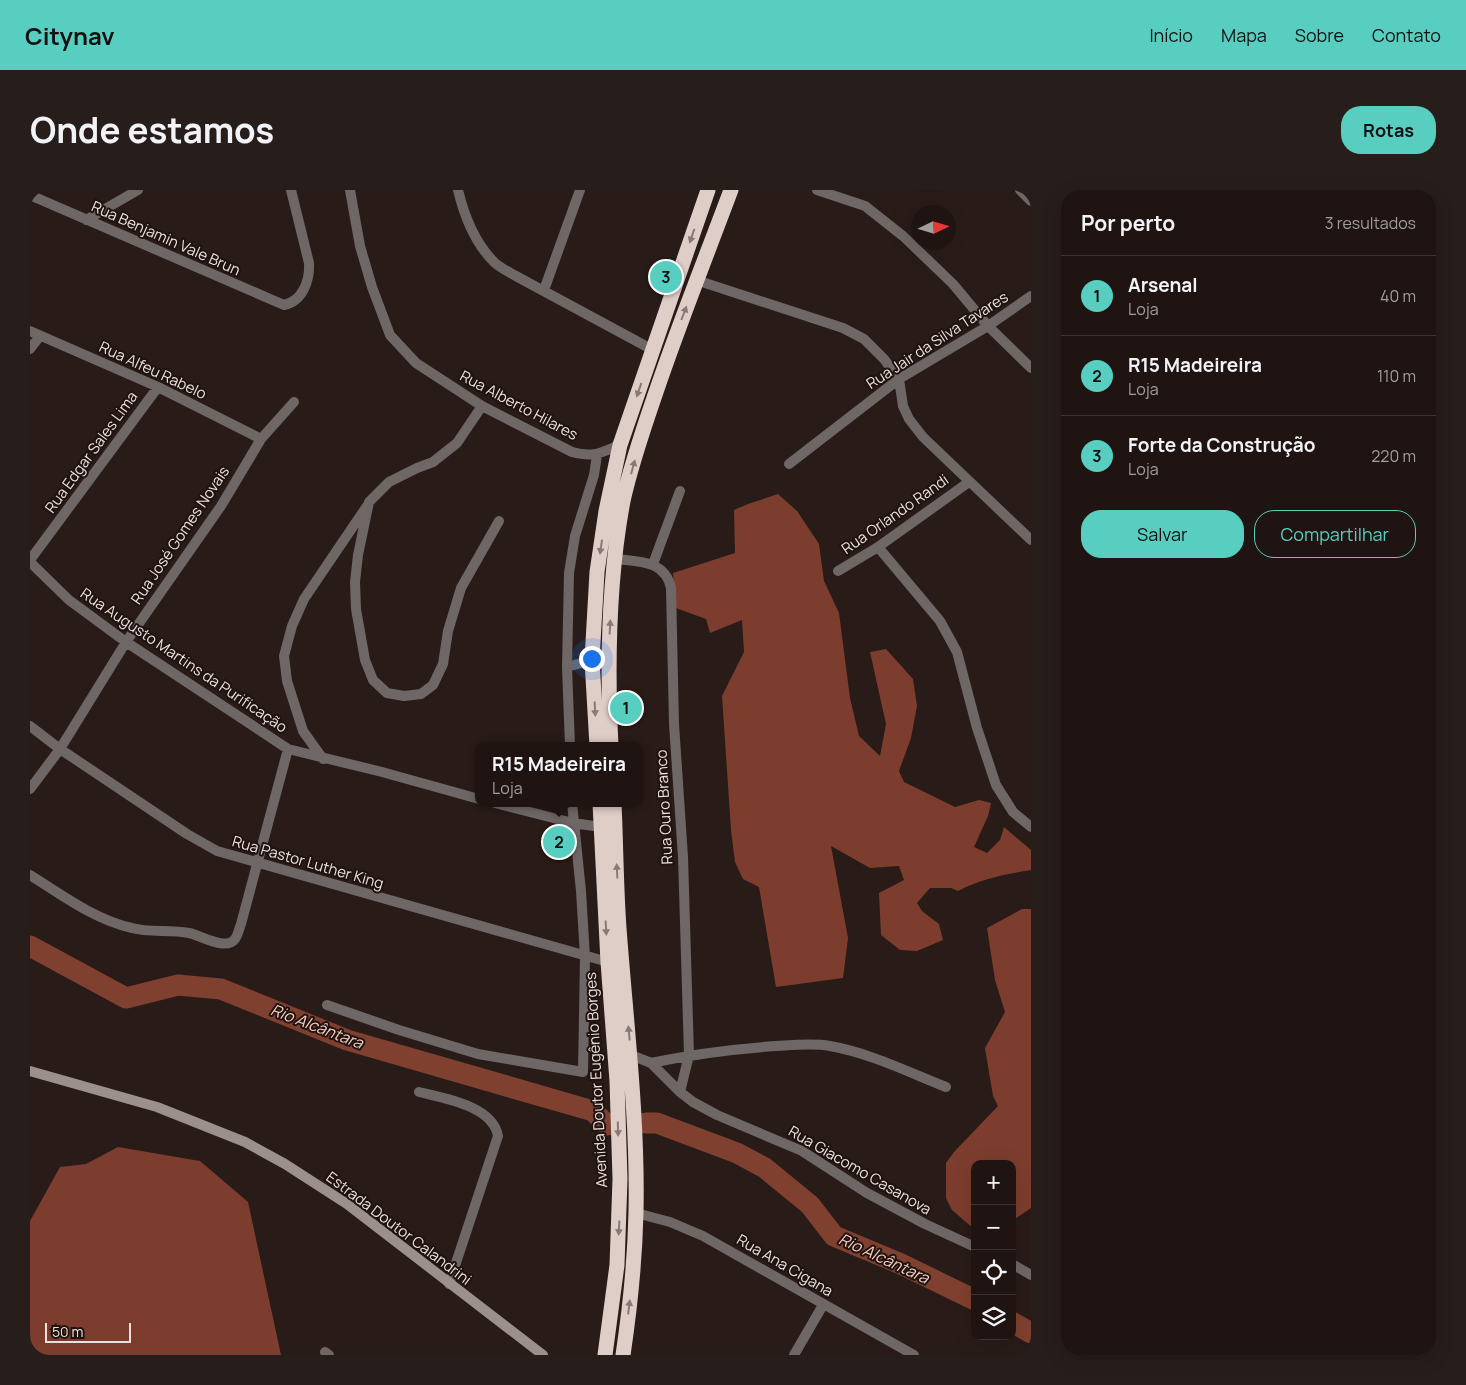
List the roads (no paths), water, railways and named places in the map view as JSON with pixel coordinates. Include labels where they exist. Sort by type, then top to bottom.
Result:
[{"type":"highway","points":[[597,742],[592,660],[597,572],[606,511],[620,445],[708,190]]},
{"type":"highway","points":[[611,742],[609,650],[616,559],[624,500],[643,430],[696,280],[731,190]]},
{"type":"highway","name":"Avenida Doutor Eugênio Borges","points":[[600,807],[608,962],[636,1178],[636,1213],[631,1285],[623,1355]]},
{"type":"highway","name":"Avenida Doutor Eugênio Borges","points":[[605,1355],[617,1264],[624,1081],[631,1055],[619,927],[614,807]]},
{"type":"street","points":[[86,220],[138,190]]},
{"type":"street","name":"Rua Benjamin Vale Brun","points":[[30,195],[284,305],[290,304],[300,296],[307,283],[309,272],[309,263],[291,190]]},
{"type":"street","name":"Rua Alberto Hilares","points":[[350,190],[360,246],[372,287],[390,335],[416,364],[482,406],[572,452],[584,455],[597,455]]},
{"type":"street","points":[[458,190],[462,206],[476,238],[494,262],[514,275],[653,350]]},
{"type":"street","points":[[544,290],[580,190]]},
{"type":"street","points":[[817,190],[865,206],[903,236],[953,284],[988,326],[1031,368]]},
{"type":"street","points":[[1020,190],[1031,201]]},
{"type":"street","points":[[696,280],[843,328],[864,339],[884,359],[899,380],[903,406],[908,419],[923,437],[1031,540]]},
{"type":"street","name":"Rua Jair da Silva Tavares","points":[[789,464],[899,380],[988,326],[1031,296]]},
{"type":"street","name":"Rua Alfeu Rabelo","points":[[30,331],[158,387],[261,439]]},
{"type":"street","points":[[30,349],[40,336]]},
{"type":"street","name":"Rua Edgar Sales Lima","points":[[30,561],[158,387]]},
{"type":"street","name":"Rua José Gomes Novais","points":[[30,789],[60,750],[126,642],[221,506],[261,439],[294,402]]},
{"type":"street","points":[[322,759],[303,731],[287,682],[284,656],[292,626],[304,599],[370,502],[390,482],[433,462],[457,443],[482,406]]},
{"type":"street","points":[[570,742],[567,667],[569,573],[576,536],[594,475],[597,455],[620,445]]},
{"type":"street","name":"Rua Orlando Randi","points":[[838,571],[878,547],[969,482]]},
{"type":"street","points":[[616,559],[653,564],[680,491]]},
{"type":"street","points":[[370,502],[358,556],[355,582],[359,630],[365,660],[373,680],[388,693],[404,696],[421,694],[434,685],[443,664],[448,631],[461,588],[499,521]]},
{"type":"street","points":[[878,547],[940,621],[957,652],[977,728],[996,785],[1013,812],[1031,827]]},
{"type":"street","name":"Rua Augusto Martins da Purificação","points":[[30,561],[68,600],[126,642],[288,749],[322,759],[382,772],[475,798]]},
{"type":"street","name":"Rua Ouro Branco","points":[[653,564],[664,572],[668,578],[670,588],[674,724],[683,857],[688,1055],[680,1092]]},
{"type":"street","points":[[567,667],[592,660]]},
{"type":"street","name":"Rua Pastor Luther King","points":[[30,726],[60,750],[187,834],[217,851],[608,962]]},
{"type":"street","points":[[30,875],[91,912],[115,924],[134,929],[190,933],[226,944],[235,939],[241,924],[288,749]]},
{"type":"street","points":[[511,807],[573,823],[601,826]]},
{"type":"street","points":[[327,1005],[399,1030],[478,1054],[583,1072],[585,957],[581,891],[572,807]]},
{"type":"street","points":[[651,1064],[688,1055],[741,1048],[828,1045],[854,1051],[946,1087]]},
{"type":"street","name":"Rua Giacomo Casanova","points":[[631,1055],[651,1064],[693,1102],[717,1115],[802,1151],[868,1193],[925,1224],[971,1245]]},
{"type":"street","name":"Estrada Doutor Calandrini","points":[[30,1071],[156,1107],[245,1142],[285,1164],[346,1204],[543,1355]]},
{"type":"street","points":[[419,1092],[448,1098],[483,1113],[492,1121],[498,1136],[449,1284]]},
{"type":"street","name":"Rua Ana Cigana","points":[[636,1213],[670,1222],[703,1236],[914,1355]]},
{"type":"street","points":[[1016,1266],[1031,1275]]},
{"type":"street","points":[[794,1355],[823,1305]]},
{"type":"waterway","name":"Rio Alcântara","points":[[30,946],[126,998],[178,985],[221,989],[347,1040],[593,1111],[607,1125]]},
{"type":"waterway","name":"Rio Alcântara","points":[[646,1123],[657,1123],[737,1153],[765,1168],[810,1205],[834,1236],[901,1264],[971,1298]]},
{"type":"waterway","name":"Rio Alcântara","points":[[1016,1324],[1031,1333]]},
{"type":"place","name":"Forte da Construção","points":[[666,277]]},
{"type":"place","name":"Arsenal","points":[[626,708]]},
{"type":"place","name":"R15 Madeireira","points":[[559,842]]}]
